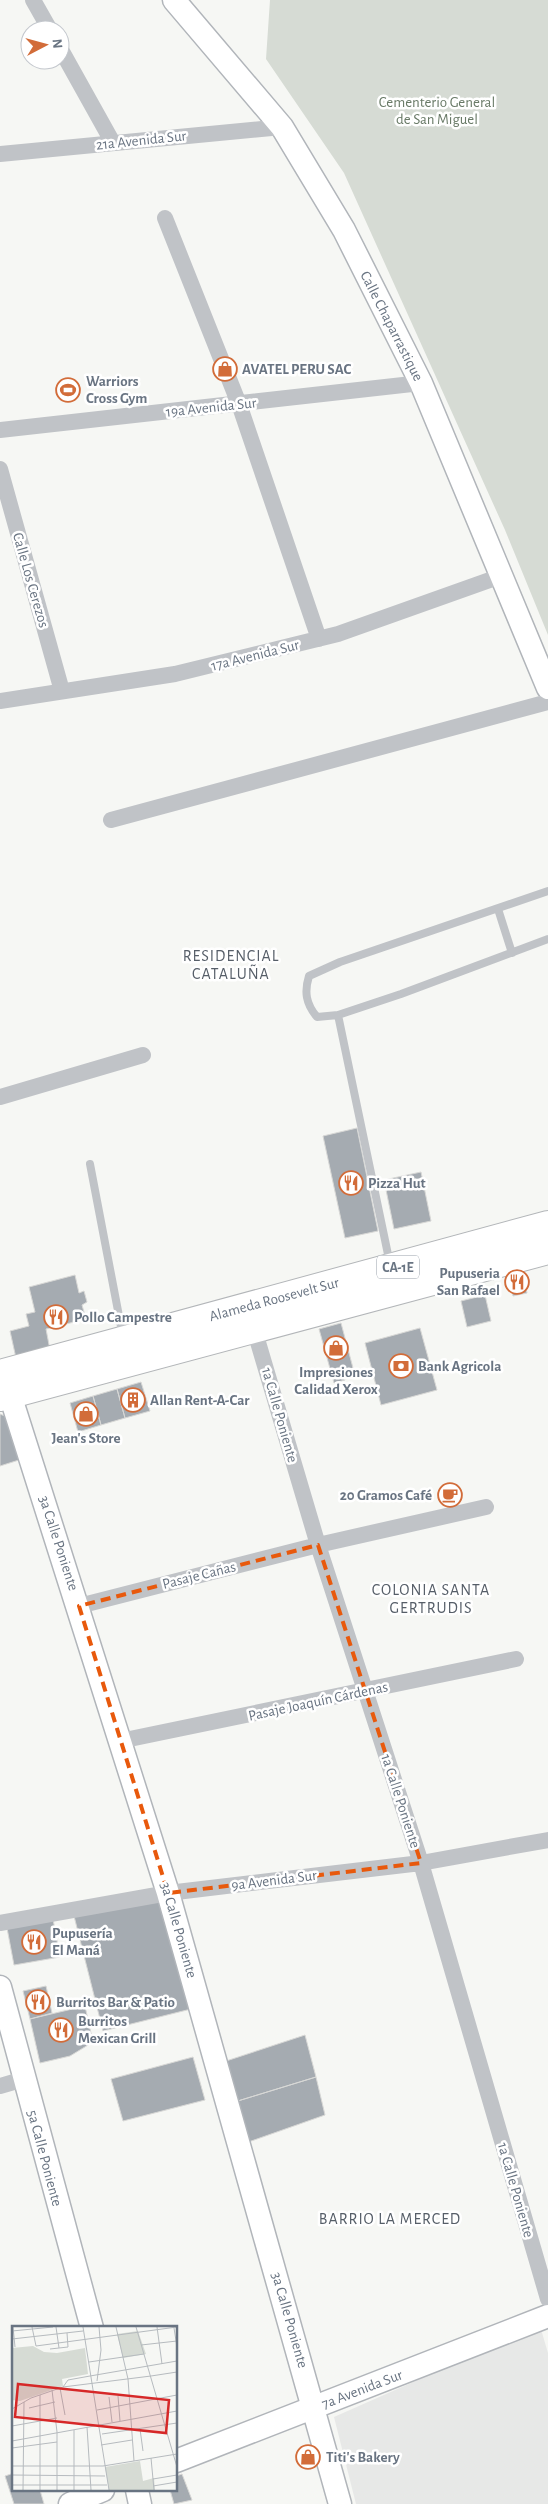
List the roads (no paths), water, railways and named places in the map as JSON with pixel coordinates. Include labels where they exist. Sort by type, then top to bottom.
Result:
[{"type":"highway","name":"Alameda Roosevelt Sur","points":[[3,1380],[250,1316],[389,1269],[548,1225]]},
{"type":"highway","name":"Alameda Roosevelt Sur","points":[[3,1380],[122,1341],[250,1316],[548,1250]]},
{"type":"street","points":[[33,0],[44,20]]},
{"type":"street","name":"Calle Chaparrastique","points":[[174,0],[282,127],[344,230],[421,382],[548,688]]},
{"type":"street","points":[[70,66],[113,143]]},
{"type":"street","name":"21a Avenida Sur","points":[[0,154],[282,127]]},
{"type":"street","points":[[165,218],[239,404],[319,639]]},
{"type":"street","name":"19a Avenida Sur","points":[[0,430],[421,382]]},
{"type":"street","name":"Calle Los Cerezos","points":[[0,469],[62,691]]},
{"type":"street","name":"17a Avenida Sur","points":[[0,701],[175,674],[319,639],[501,576]]},
{"type":"street","points":[[111,820],[548,702]]},
{"type":"street","points":[[0,1097],[144,1055]]},
{"type":"street","name":"1a Calle Poniente","points":[[250,1316],[318,1545],[421,1863],[548,2299]]},
{"type":"street","name":"3a Calle Poniente","points":[[3,1380],[79,1606],[168,1893],[315,2407],[340,2504]]},
{"type":"street","name":"Pasaje Cañas","points":[[79,1606],[318,1545],[486,1507]]},
{"type":"street","name":"Pasaje Joaquín Cárdenas","points":[[120,1741],[516,1660]]},
{"type":"street","name":"9a Avenida Sur","points":[[0,1923],[168,1893],[421,1863],[548,1840]]},
{"type":"street","name":"5a Calle Poniente","points":[[0,1987],[91,2326]]},
{"type":"street","points":[[0,2086],[24,2079]]},
{"type":"street","name":"7a Avenida Sur","points":[[178,2460],[548,2316]]},
{"type":"street","points":[[70,2504],[98,2492]]},
{"type":"lane","points":[[548,891],[340,962],[309,976],[305,988],[308,1007],[317,1016],[338,1015],[401,994],[548,939]]},
{"type":"lane","points":[[498,909],[512,952]]},
{"type":"lane","points":[[338,1015],[390,1262],[389,1269]]},
{"type":"lane","points":[[90,1164],[123,1334],[122,1341]]},
{"type":"place","name":"AVATEL PERU SAC","points":[[225,369]]},
{"type":"place","name":"Warriors Cross Gym","points":[[68,390]]},
{"type":"place","name":"Pizza Hut","points":[[351,1183]]},
{"type":"place","name":"Pupuseria San Rafael","points":[[517,1282]]},
{"type":"place","name":"Pollo Campestre","points":[[56,1317]]},
{"type":"place","name":"Impresiones Calidad Xerox","points":[[336,1348]]},
{"type":"place","name":"Bank Agricola","points":[[401,1366]]},
{"type":"place","name":"Allan Rent-A-Car","points":[[133,1400]]},
{"type":"place","name":"Jean's Store","points":[[86,1414]]},
{"type":"place","name":"20 Gramos Café","points":[[450,1495]]},
{"type":"place","name":"Pupusería El Maná","points":[[34,1942]]},
{"type":"place","name":"Burritos Bar & Patio","points":[[38,2002]]},
{"type":"place","name":"Burritos Mexican Grill","points":[[61,2030]]},
{"type":"place","name":"Titi's Bakery","points":[[308,2457]]},
{"type":"district","name":"RESIDENCIAL CATALUÑA","points":[[231,964]]},
{"type":"district","name":"COLONIA SANTA GERTRUDIS","points":[[431,1598]]},
{"type":"district","name":"BARRIO LA MERCED","points":[[390,2218]]},
{"type":"park label","name":"Cementerio General de San Miguel","points":[[437,110]]}]
